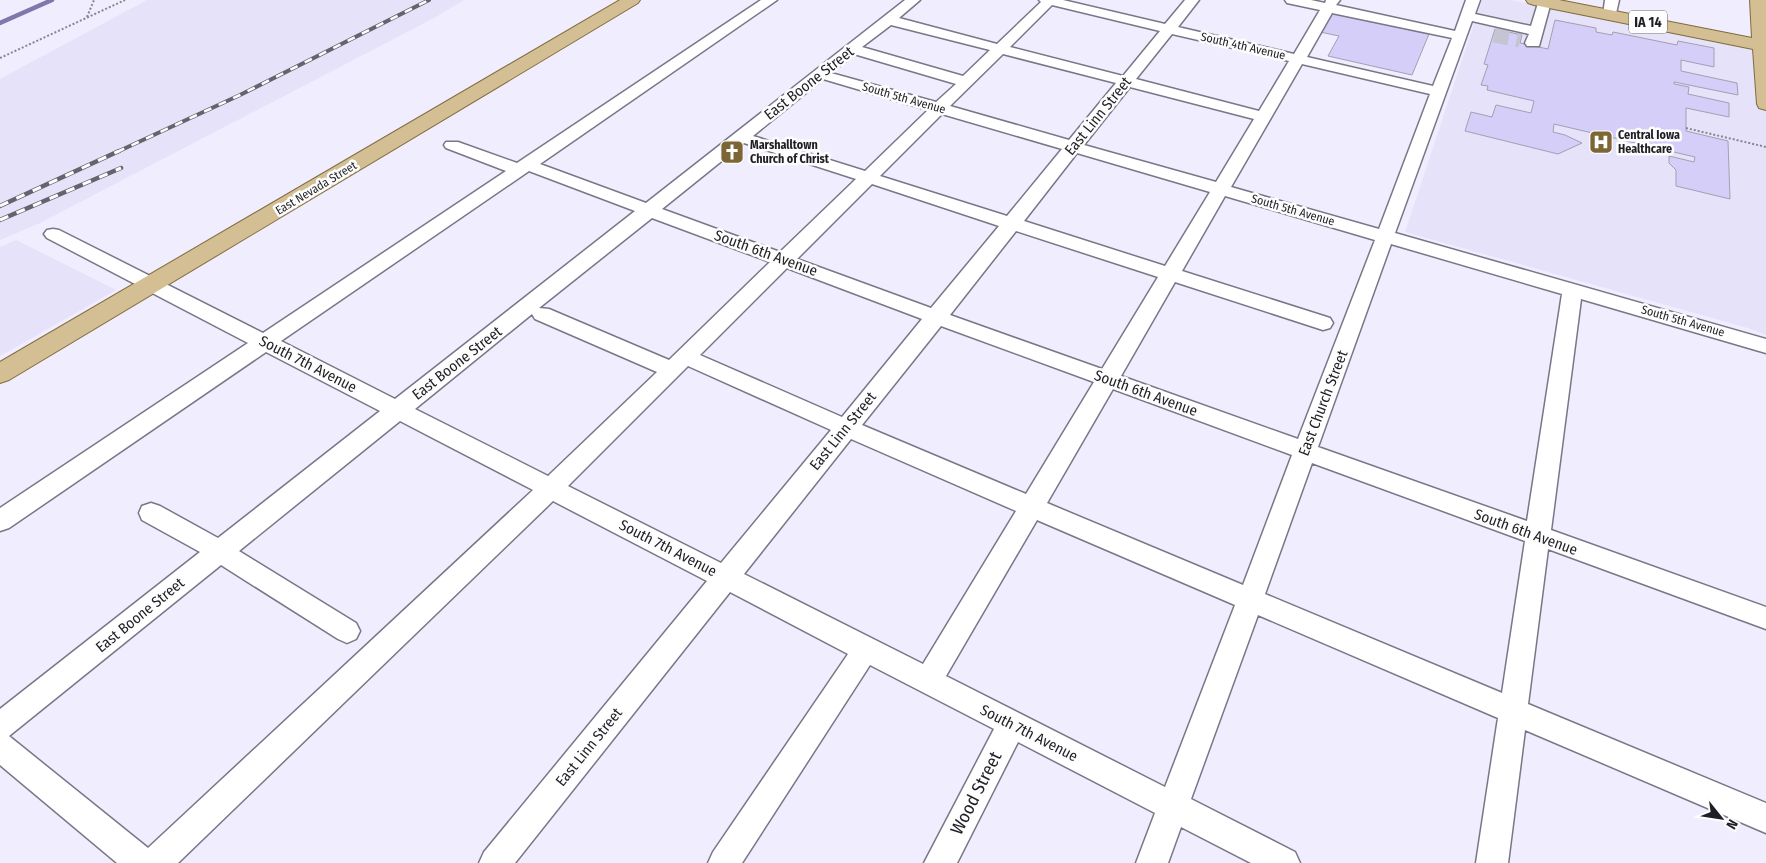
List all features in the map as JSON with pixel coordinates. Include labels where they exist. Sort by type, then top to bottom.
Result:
[{"type":"main road","name":"East Nevada Street","points":[[0,374],[632,0]]},
{"type":"main road","points":[[1758,0],[1763,45],[1766,104]]},
{"type":"main road","name":"IA 14","points":[[1539,1],[1611,7],[1763,45]]},
{"type":"street","points":[[0,522],[770,0]]},
{"type":"street","name":"East Boone Street","points":[[0,726],[913,0]]},
{"type":"street","points":[[156,863],[551,488],[1048,0]]},
{"type":"street","name":"South 4th Avenue","points":[[1048,0],[1440,92]]},
{"type":"street","name":"East Linn Street","points":[[494,863],[1192,0]]},
{"type":"street","points":[[1292,0],[1466,20],[1537,31]]},
{"type":"street","points":[[1520,40],[1534,43],[1537,31],[1539,1]]},
{"type":"street","points":[[928,681],[1331,4]]},
{"type":"street","points":[[889,20],[1264,117]]},
{"type":"street","points":[[1466,20],[1494,34]]},
{"type":"street","name":"East Church Street","points":[[1152,863],[1466,20]]},
{"type":"street","points":[[852,49],[966,82]]},
{"type":"street","name":"South 5th Avenue","points":[[820,74],[1766,346]]},
{"type":"street","points":[[741,137],[1323,323]]},
{"type":"street","name":"South 6th Avenue","points":[[452,145],[650,209],[936,316],[1766,618]]},
{"type":"street","name":"South 7th Avenue","points":[[53,234],[1284,863]]},
{"type":"street","points":[[1492,863],[1572,290]]},
{"type":"street","points":[[542,314],[679,363],[846,428],[1766,818]]},
{"type":"street","points":[[151,513],[219,551],[347,631]]},
{"type":"street","points":[[724,863],[866,649]]},
{"type":"street","name":"Wood Street","points":[[940,863],[1012,724]]},
{"type":"street","points":[[0,746],[140,863]]},
{"type":"path","points":[[87,18],[94,0]]},
{"type":"path","points":[[0,58],[125,0]]},
{"type":"path","points":[[1686,128],[1766,147]]},
{"type":"shaded area","points":[[147,0],[464,0],[434,18],[40,223],[0,240],[0,79]]},
{"type":"shaded area","name":"Central Iowa Healthcare","points":[[1482,0],[1511,0],[1766,51],[1766,335],[1748,328],[1405,232]]},
{"type":"shaded area","points":[[16,240],[116,290],[0,356],[0,247]]},
{"type":"building","points":[[1331,13],[1429,34],[1412,75],[1328,56],[1339,36],[1320,32]]},
{"type":"building","points":[[1555,20],[1596,28],[1596,32],[1612,35],[1613,32],[1677,45],[1678,41],[1714,48],[1714,67],[1681,60],[1681,71],[1737,83],[1738,95],[1674,82],[1674,84],[1689,87],[1688,94],[1729,103],[1729,117],[1686,108],[1686,131],[1728,141],[1730,199],[1676,186],[1676,170],[1669,163],[1669,156],[1694,162],[1695,157],[1554,124],[1553,132],[1582,143],[1558,154],[1465,131],[1471,112],[1492,117],[1496,105],[1531,113],[1534,101],[1487,90],[1488,86],[1481,85],[1488,65],[1484,64],[1495,29],[1522,35],[1520,43],[1548,49]]},
{"type":"waterway","points":[[0,23],[52,0]]},
{"type":"tunnel","points":[[1494,35],[1520,40]]},
{"type":"railway","points":[[117,152],[240,95],[429,0]]},
{"type":"railway","points":[[0,206],[119,151]]},
{"type":"railway","points":[[0,220],[121,168]]},
{"type":"place","name":"Central Iowa Healthcare","points":[[1601,142]]},
{"type":"place","name":"Marshalltown Church of Christ","points":[[732,152]]}]
